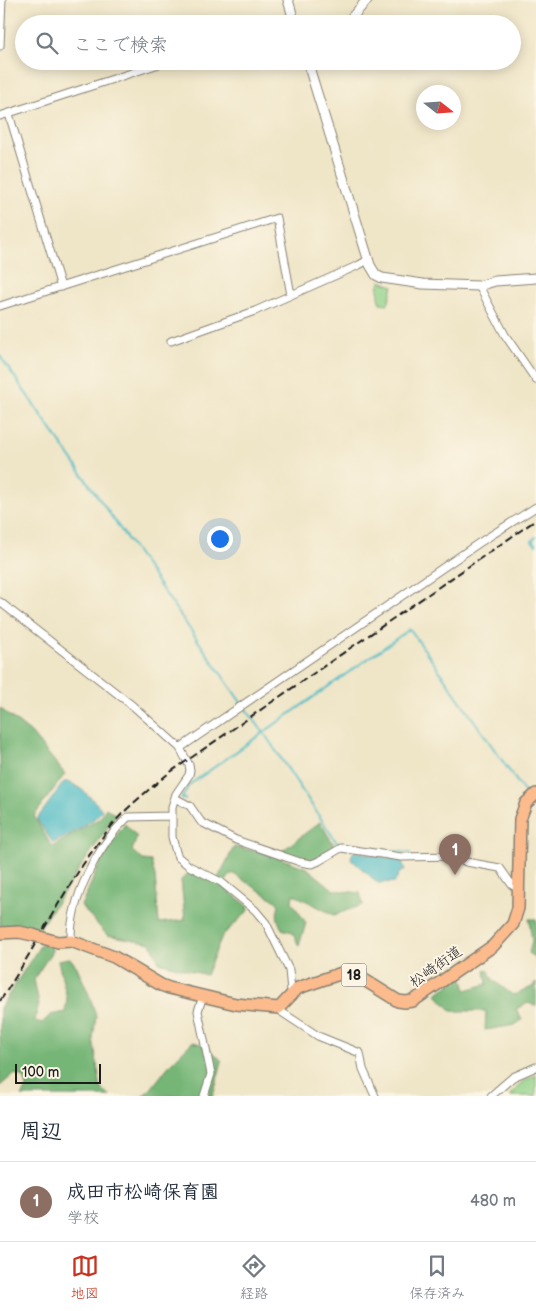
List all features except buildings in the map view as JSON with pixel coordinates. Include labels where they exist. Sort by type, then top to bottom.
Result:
[{"type":"main road","name":"松崎街道","points":[[279,1008],[294,992],[316,981],[342,973],[358,976],[398,1001],[413,1001],[493,946],[506,934],[517,915],[520,819],[526,803],[536,794]]},
{"type":"main road","points":[[0,933],[19,932],[58,942],[71,942],[114,957],[161,985],[236,1004],[279,1008]]},
{"type":"street","points":[[0,46],[2,0]]},
{"type":"street","points":[[288,0],[292,15]]},
{"type":"street","points":[[354,15],[367,0]]},
{"type":"street","points":[[0,116],[141,70]]},
{"type":"street","points":[[312,70],[368,260],[376,275],[388,280],[422,284],[479,286],[495,281],[536,278]]},
{"type":"street","points":[[9,114],[61,287]]},
{"type":"street","points":[[0,306],[277,218],[291,295]]},
{"type":"street","points":[[171,341],[254,311],[368,260]]},
{"type":"street","points":[[479,286],[505,335],[536,380]]},
{"type":"street","points":[[180,748],[536,506]]},
{"type":"street","points":[[0,602],[133,706],[180,748],[189,764],[190,773],[178,789],[171,816],[174,846],[178,856],[190,866],[221,882],[255,910],[266,923],[289,970],[290,987],[291,991],[294,992]]},
{"type":"street","points":[[175,798],[190,806],[201,822],[236,840],[300,862],[312,864],[341,848],[402,857],[458,856],[466,862],[500,868],[512,885],[519,889]]},
{"type":"street","points":[[71,942],[73,912],[76,901],[100,850],[121,823],[128,817],[171,816]]},
{"type":"street","points":[[202,996],[198,1011],[208,1054],[210,1074],[204,1096]]},
{"type":"street","points":[[279,1008],[283,1013],[318,1036],[360,1053],[363,1069],[375,1096]]},
{"type":"street","points":[[491,1096],[513,1077],[536,1067]]},
{"type":"green space","points":[[380,281],[393,286],[388,304],[380,303],[378,289]]},
{"type":"green space","points":[[0,708],[31,733],[65,774],[34,816],[52,847],[100,818],[106,808],[116,815],[38,930],[8,931],[0,925]]},
{"type":"green space","points":[[320,822],[335,847],[313,860],[301,859],[282,851]]},
{"type":"green space","points":[[125,824],[137,837],[132,851],[143,860],[151,861],[155,876],[159,923],[185,920],[181,880],[190,871],[216,882],[234,847],[266,853],[307,868],[334,890],[360,893],[363,905],[334,915],[293,894],[292,902],[306,923],[299,946],[292,932],[282,929],[280,926],[277,914],[279,905],[276,901],[232,873],[222,886],[248,906],[249,910],[222,936],[206,975],[159,962],[151,943],[107,935],[81,906],[106,850]]},
{"type":"green space","points":[[529,919],[536,919],[536,959],[529,953],[532,941]]},
{"type":"green space","points":[[41,944],[51,945],[52,951],[34,979],[39,1004],[35,1021],[42,1023],[50,1015],[65,1012],[67,999],[58,960],[70,958],[77,967],[96,1016],[93,1038],[101,1089],[111,1096],[21,1096],[27,1087],[24,1077],[14,1074],[0,1086],[0,1008]]},
{"type":"green space","points":[[488,969],[493,980],[513,995],[532,987],[536,982],[536,1006],[528,1003],[516,1009],[522,1020],[515,1025],[485,1030],[486,1011],[452,1011],[436,994],[462,976],[466,990],[487,984],[485,970]]},
{"type":"green space","points":[[192,1042],[206,1045],[222,1061],[213,1096],[142,1096],[150,1090],[171,1063]]},
{"type":"green space","points":[[536,1075],[536,1096],[510,1096],[522,1082]]},
{"type":"water","points":[[64,782],[79,788],[102,810],[87,824],[53,843],[37,819]]},
{"type":"water","points":[[354,851],[402,861],[405,870],[399,873],[395,882],[378,883],[352,860],[351,857]]},
{"type":"waterway","points":[[0,356],[242,704]]},
{"type":"waterway","points":[[536,537],[532,541],[536,545]]},
{"type":"waterway","points":[[185,799],[182,798],[189,785],[410,629],[527,796]]},
{"type":"waterway","points":[[245,708],[264,733],[337,843],[410,853]]},
{"type":"railway","points":[[0,1001],[82,866],[113,824],[133,804],[169,773],[536,520]]},
{"type":"place","name":"成田市松崎保育園","points":[[455,875]]}]
